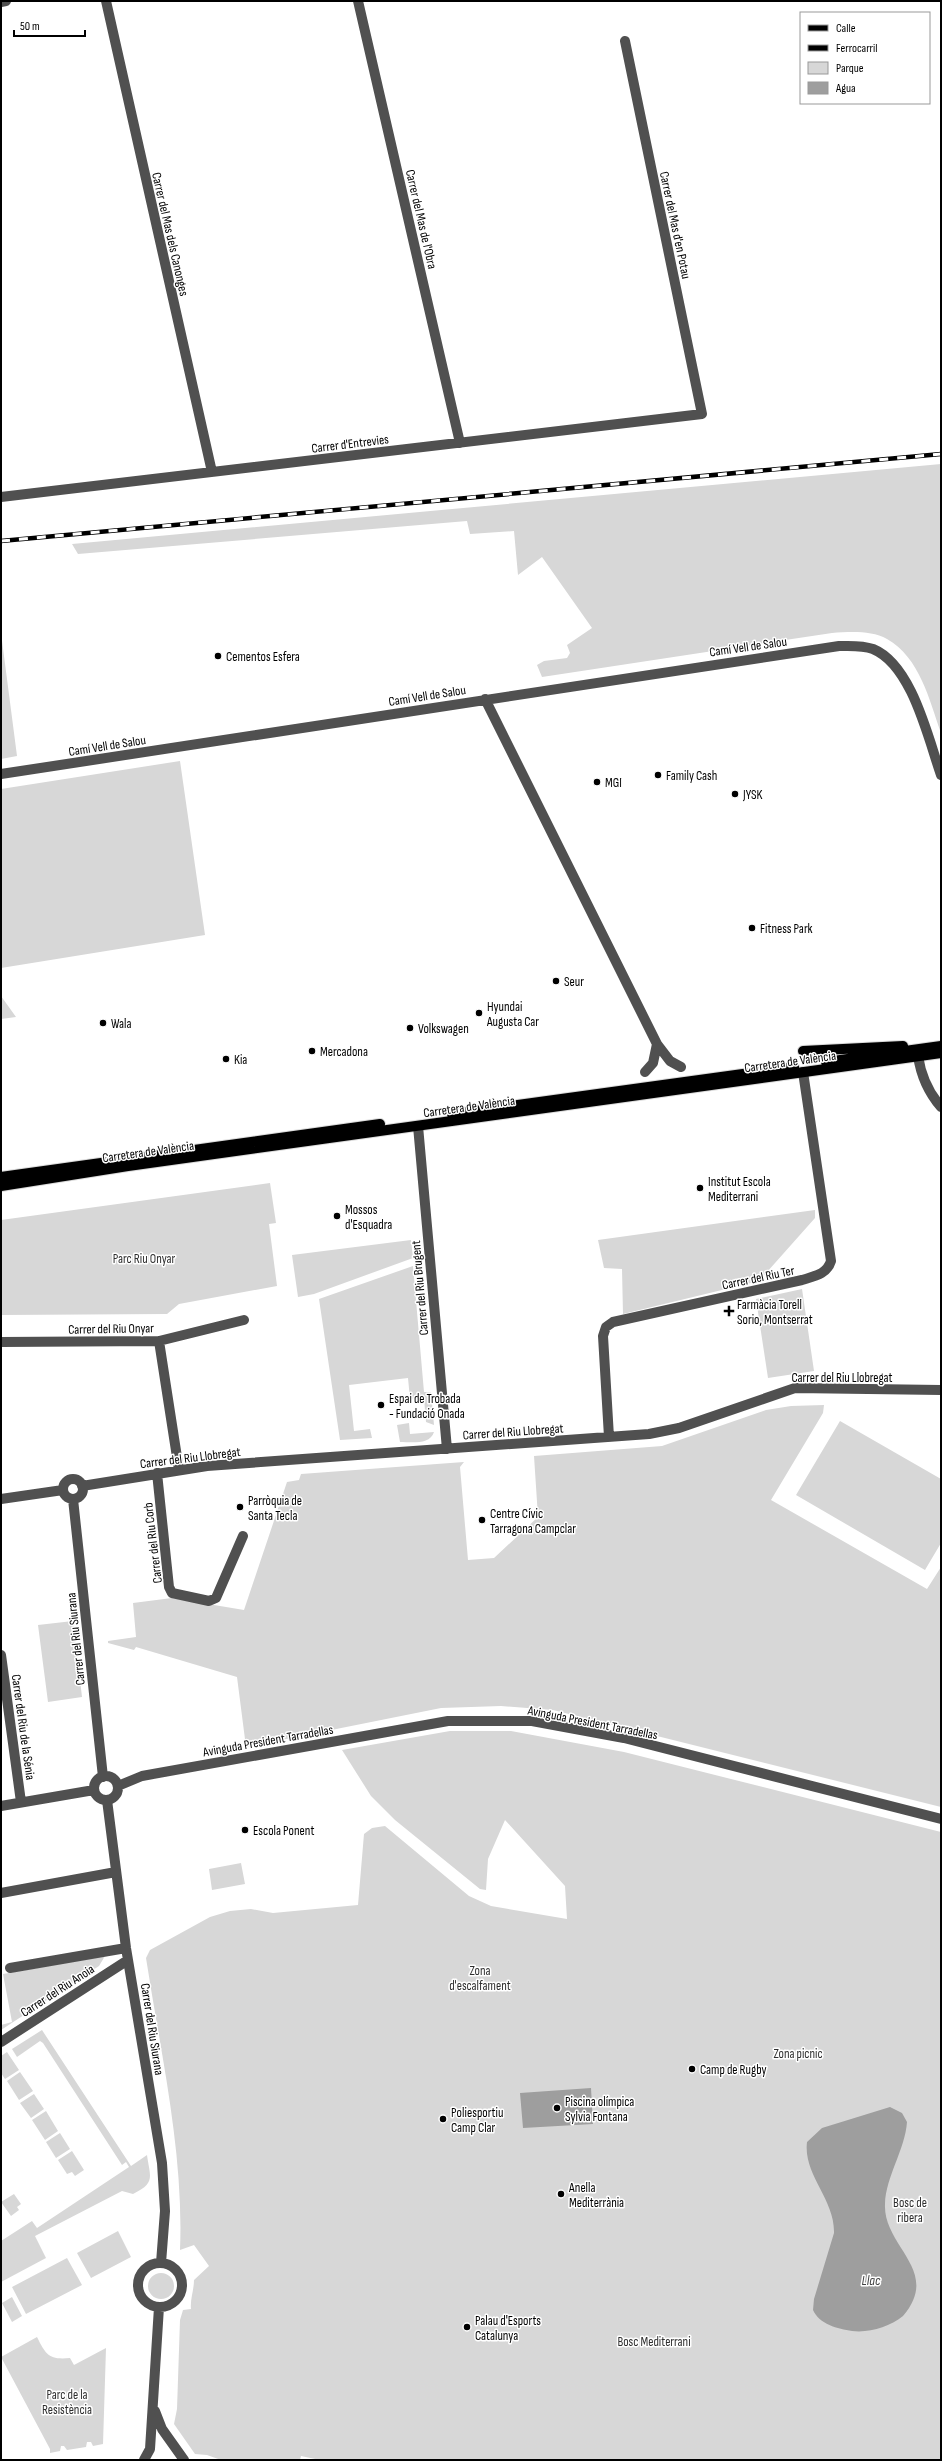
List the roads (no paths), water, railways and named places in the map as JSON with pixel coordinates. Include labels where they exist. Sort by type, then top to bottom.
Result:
[{"type":"main road","points":[[803,1051],[941,1045]]},
{"type":"main road","name":"Carretera de València","points":[[1,1177],[941,1045]]},
{"type":"main road","name":"Carretera de València","points":[[1,1186],[941,1053]]},
{"type":"street","points":[[1,2],[6,1]]},
{"type":"street","name":"Carrer del Mas dels Canonges","points":[[106,1],[212,472]]},
{"type":"street","name":"Carrer del Mas de l'Obra","points":[[359,6],[460,443]]},
{"type":"street","name":"Carrer del Mas d'en Potau","points":[[625,40],[702,414]]},
{"type":"street","name":"Carrer d'Entrevies","points":[[1,497],[702,414]]},
{"type":"street","name":"Camí Vell de Salou","points":[[1,774],[831,647],[858,646],[873,649],[898,669],[909,688],[941,775]]},
{"type":"street","points":[[485,699],[657,1044],[670,1061],[681,1067]]},
{"type":"street","points":[[645,1072],[653,1063],[657,1044]]},
{"type":"street","points":[[918,1056],[922,1078],[930,1094],[941,1107]]},
{"type":"street","name":"Carrer del Riu Ter","points":[[609,1437],[603,1336],[606,1327],[613,1322],[802,1280],[823,1273],[829,1267],[830,1253],[804,1072]]},
{"type":"street","name":"Carrer del Riu Brugent","points":[[418,1126],[447,1449]]},
{"type":"street","name":"Carrer del Riu Onyar","points":[[1,1342],[158,1340],[244,1320]]},
{"type":"street","points":[[158,1340],[179,1470]]},
{"type":"street","name":"Carrer del Riu Llobregat","points":[[82,1486],[179,1470],[609,1437],[679,1428],[794,1388],[941,1390]]},
{"type":"street","name":"Carrer del Riu Corb","points":[[157,1473],[169,1587],[172,1593],[209,1601],[216,1598],[244,1536]]},
{"type":"street","points":[[73,1479],[82,1486],[81,1494],[73,1499],[66,1496],[63,1490],[66,1482],[73,1479]]},
{"type":"street","points":[[1,1499],[63,1490]]},
{"type":"street","name":"Carrer del Riu Siurana","points":[[73,1499],[103,1776]]},
{"type":"street","name":"Carrer del Riu de la Sénia","points":[[1,1655],[21,1802]]},
{"type":"street","name":"Avinguda President Tarradellas","points":[[118,1786],[142,1776],[448,1721],[532,1721],[624,1738],[941,1819]]},
{"type":"street","points":[[103,1776],[112,1777],[118,1786],[117,1794],[107,1800],[99,1798],[94,1790],[96,1783],[103,1776]]},
{"type":"street","points":[[1,1806],[94,1790]]},
{"type":"street","name":"Carrer del Riu Siurana","points":[[107,1800],[126,1948],[162,2163],[164,2211],[161,2264]]},
{"type":"street","points":[[1,1893],[116,1872]]},
{"type":"street","name":"Carrer del Riu Anoia","points":[[10,1968],[126,1948]]},
{"type":"street","name":"Carrer del Riu Anoia","points":[[1,2042],[128,1960]]},
{"type":"street","points":[[161,2264],[175,2269],[182,2283],[178,2297],[173,2303],[159,2307],[150,2305],[141,2297],[138,2281],[148,2267],[161,2264]]},
{"type":"street","points":[[144,2460],[150,2449],[154,2405],[159,2307]]},
{"type":"street","points":[[154,2405],[156,2418],[182,2459]]},
{"type":"water","name":"Piscina olímpica Sylvia Fontana","points":[[591,2088],[593,2124],[523,2128],[520,2093]]},
{"type":"water","name":"Llac","points":[[890,2107],[902,2113],[907,2122],[903,2143],[886,2194],[885,2204],[887,2219],[892,2233],[914,2272],[916,2285],[913,2300],[903,2316],[898,2320],[872,2330],[852,2331],[835,2327],[824,2322],[813,2310],[814,2299],[834,2233],[830,2209],[810,2165],[807,2154],[807,2142],[822,2128]]},
{"type":"railway","points":[[1,541],[941,454]]},
{"type":"place","name":"Cementos Esfera","points":[[218,656]]},
{"type":"place","name":"Family Cash","points":[[658,775]]},
{"type":"place","name":"MGI","points":[[597,782]]},
{"type":"place","name":"JYSK","points":[[735,794]]},
{"type":"place","name":"Fitness Park","points":[[752,928]]},
{"type":"place","name":"Seur","points":[[556,981]]},
{"type":"place","name":"Hyundai Augusta Car","points":[[479,1013]]},
{"type":"place","name":"Wala","points":[[103,1023]]},
{"type":"place","name":"Volkswagen","points":[[410,1028]]},
{"type":"place","name":"Mercadona","points":[[312,1051]]},
{"type":"place","name":"Kia","points":[[226,1059]]},
{"type":"place","name":"Institut Escola Mediterrani","points":[[700,1188]]},
{"type":"place","name":"Mossos d'Esquadra","points":[[337,1216]]},
{"type":"place","name":"Farmàcia Torell Sorio, Montserrat","points":[[729,1311]]},
{"type":"place","name":"Espai de Trobada - Fundació Onada","points":[[381,1405]]},
{"type":"place","name":"Parròquia de Santa Tecla","points":[[240,1507]]},
{"type":"place","name":"Centre Cívic Tarragona Campclar","points":[[482,1520]]},
{"type":"place","name":"Escola Ponent","points":[[245,1830]]},
{"type":"place","name":"Camp de Rugby","points":[[692,2069]]},
{"type":"place","name":"Piscina olímpica Sylvia Fontana","points":[[557,2108]]},
{"type":"place","name":"Poliesportiu Camp Clar","points":[[443,2119]]},
{"type":"place","name":"Anella Mediterrània","points":[[561,2194]]},
{"type":"place","name":"Palau d'Esports Catalunya","points":[[467,2327]]},
{"type":"park label","name":"Parc Riu Onyar","points":[[144,1258]]},
{"type":"park label","name":"Zona d'escalfament","points":[[480,1978]]},
{"type":"park label","name":"Zona picnic","points":[[798,2053]]},
{"type":"park label","name":"Bosc de ribera","points":[[910,2210]]},
{"type":"park label","name":"Bosc Mediterrani","points":[[654,2341]]},
{"type":"park label","name":"Parc de la Resistència","points":[[67,2402]]}]
